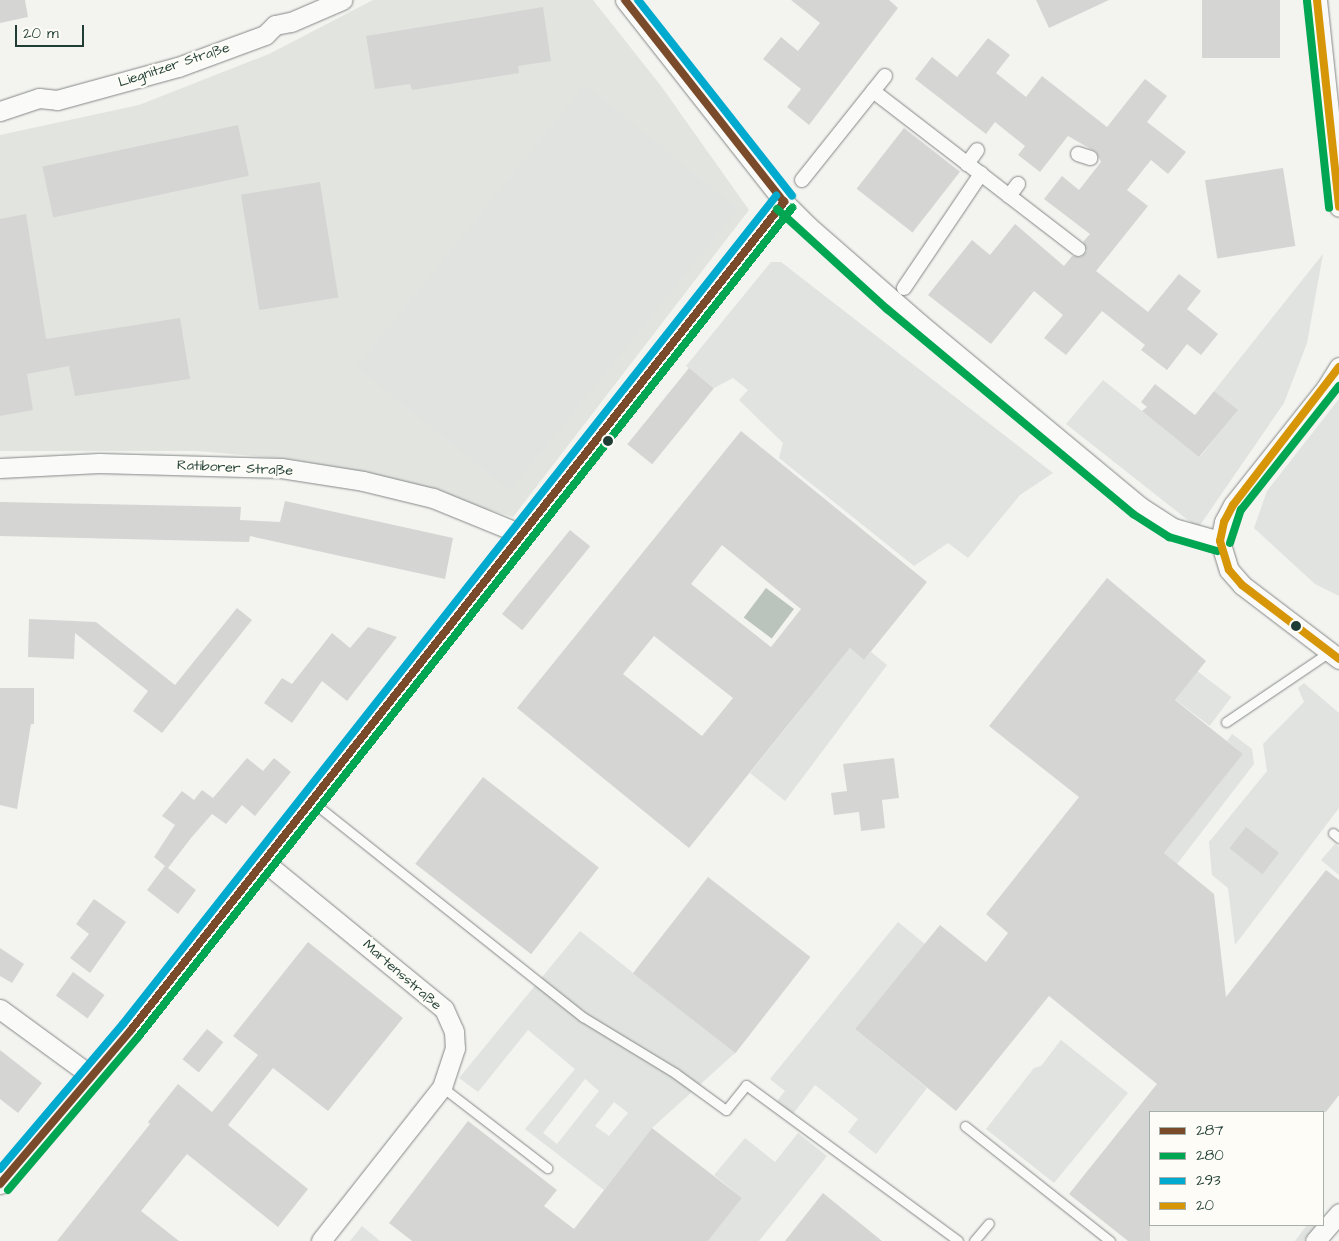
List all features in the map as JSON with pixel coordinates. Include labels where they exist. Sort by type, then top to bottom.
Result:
[{"type":"street","name":"Liegnitzer Straße","points":[[0,111],[39,98],[57,100],[178,67],[265,35],[275,24],[291,22],[342,0]]},
{"type":"street","points":[[625,0],[784,202],[893,301],[1139,506],[1173,528],[1220,541]]},
{"type":"street","points":[[1317,0],[1339,207]]},
{"type":"street","points":[[806,172],[885,76]]},
{"type":"street","points":[[873,91],[1074,248]]},
{"type":"street","points":[[967,164],[977,150]]},
{"type":"street","points":[[904,288],[981,174]]},
{"type":"street","points":[[1009,196],[1018,184]]},
{"type":"street","points":[[0,1184],[92,1077],[521,534],[605,432],[784,202]]},
{"type":"street","points":[[1334,656],[1242,585],[1229,570],[1220,541],[1224,522],[1233,505],[1326,388],[1339,367]]},
{"type":"street","name":"Ratiborer Straße","points":[[0,468],[99,463],[281,468],[362,481],[433,498],[521,534]]},
{"type":"street","name":"Martensstraße","points":[[262,860],[444,1009],[454,1031],[455,1048],[442,1087],[322,1241]]},
{"type":"street","points":[[0,1009],[92,1077]]},
{"type":"street","points":[[1316,1241],[1339,1213]]},
{"type":"lane","points":[[1226,722],[1334,656]]},
{"type":"lane","points":[[310,800],[583,1017],[675,1073],[726,1110],[746,1084],[958,1241]]},
{"type":"lane","points":[[442,1087],[547,1168]]},
{"type":"lane","points":[[966,1126],[1110,1241]]},
{"type":"lane","points":[[974,1241],[989,1222]]},
{"type":"shaded area","points":[[373,0],[593,0],[661,86],[749,210],[513,517],[363,472],[289,459],[197,451],[0,451],[0,135],[139,105],[269,54]]},
{"type":"shaded area","points":[[585,85],[738,209],[510,491],[357,367]]},
{"type":"shaded area","points":[[1323,254],[1307,343],[1284,403],[1198,528],[1066,424],[1103,380],[1200,457],[1237,410],[1214,391]]},
{"type":"shaded area","points":[[771,262],[781,262],[1053,473],[1020,495],[968,558],[948,543],[914,566],[779,458],[783,443],[739,400],[748,390],[733,378],[714,388],[686,366]]},
{"type":"shaded area","points":[[1339,399],[1339,596],[1315,584],[1254,528],[1267,491]]},
{"type":"shaded area","points":[[766,588],[794,609],[772,639],[744,618]]},
{"type":"shaded area","points":[[850,648],[864,660],[871,652],[887,665],[785,801],[750,773]]},
{"type":"shaded area","points":[[1197,671],[1231,697],[1210,726],[1175,700]]},
{"type":"shaded area","points":[[1304,683],[1339,713],[1339,808],[1235,945],[1228,888],[1212,875],[1209,842],[1267,771],[1263,744],[1304,702],[1298,688]]},
{"type":"shaded area","points":[[1232,734],[1252,749],[1254,764],[1177,864],[1164,853],[1243,754],[1227,741]]},
{"type":"shaded area","points":[[1335,844],[1339,847],[1339,875],[1321,860]]},
{"type":"shaded area","points":[[898,922],[925,944],[855,1029],[927,1088],[876,1154],[848,1132],[858,1119],[815,1085],[793,1114],[777,1101],[785,1091],[770,1079]]},
{"type":"shaded area","points":[[580,931],[735,1053],[652,1128],[604,1190],[525,1129],[575,1069],[528,1030],[478,1092],[459,1078]],"holes":[[[585,1079],[599,1091],[557,1144],[543,1133]],[[614,1102],[628,1113],[609,1136],[595,1126]]]},
{"type":"shaded area","points":[[1061,1040],[1128,1093],[1054,1183],[986,1129],[1034,1068],[1041,1066]]},
{"type":"shaded area","points":[[798,1133],[827,1156],[759,1241],[708,1241],[742,1198],[714,1175],[745,1138],[775,1162]]},
{"type":"shaded area","points":[[362,1226],[380,1241],[350,1241]]},
{"type":"shaded area","points":[[1306,1226],[1315,1226],[1303,1241],[1295,1241]]},
{"type":"building","points":[[0,0],[25,0],[28,17],[0,23]]},
{"type":"building","points":[[791,0],[889,0],[898,8],[809,125],[787,107],[801,89],[763,59],[781,37],[798,51],[820,23]]},
{"type":"building","points":[[1036,0],[1109,0],[1049,28]]},
{"type":"building","points":[[1202,0],[1280,0],[1280,58],[1202,58]]},
{"type":"building","points":[[543,7],[551,61],[518,66],[519,73],[412,90],[410,84],[375,89],[366,36]]},
{"type":"building","points":[[988,38],[1010,55],[996,73],[1026,97],[1042,76],[1107,127],[1145,79],[1167,96],[1147,122],[1186,152],[1168,174],[1151,160],[1127,190],[1148,206],[1096,271],[1148,312],[1179,274],[1201,291],[1187,309],[1218,334],[1201,355],[1187,344],[1167,370],[1141,350],[1145,345],[1102,311],[1066,355],[1044,338],[1063,315],[1034,291],[991,344],[928,295],[972,240],[990,255],[1015,224],[1064,266],[1072,256],[1081,257],[1087,251],[1083,242],[1090,234],[1044,199],[1062,176],[1079,190],[1101,162],[1096,152],[1068,136],[1040,172],[1018,155],[1025,146],[995,122],[986,134],[915,79],[932,57],[957,77]]},
{"type":"building","points":[[238,125],[249,176],[53,217],[42,167]]},
{"type":"building","points":[[904,128],[960,172],[913,232],[857,189]]},
{"type":"building","points":[[1283,168],[1295,246],[1217,258],[1205,180]]},
{"type":"building","points":[[320,182],[338,298],[259,310],[241,195]]},
{"type":"building","points":[[26,214],[46,339],[180,318],[190,379],[75,396],[69,366],[27,374],[33,410],[0,416],[0,219]]},
{"type":"building","points":[[689,368],[714,388],[652,464],[627,444]]},
{"type":"building","points":[[1155,384],[1195,415],[1214,391],[1238,410],[1199,457],[1142,411],[1147,407],[1141,402]]},
{"type":"building","points":[[741,431],[927,582],[864,660],[850,648],[689,848],[517,708]],"holes":[[[722,545],[801,609],[771,647],[691,584]],[[654,636],[733,698],[702,736],[623,674]]]},
{"type":"building","points":[[285,501],[453,538],[445,579],[250,536],[249,542],[0,536],[0,502],[241,507],[240,520],[280,522]]},
{"type":"building","points":[[570,530],[590,546],[522,630],[502,614]]},
{"type":"building","points":[[1107,578],[1206,661],[1175,700],[1243,754],[1164,853],[1214,894],[1226,997],[1326,870],[1339,880],[1339,1095],[1326,1112],[1149,1111],[1150,1241],[1128,1241],[1069,1194],[1157,1084],[1049,996],[956,1111],[855,1029],[940,925],[986,962],[1008,933],[986,914],[1079,797],[989,726]]},
{"type":"building","points":[[237,608],[252,620],[162,733],[133,711],[148,691],[75,633],[74,659],[28,657],[29,619],[96,622],[175,685]]},
{"type":"building","points":[[368,627],[397,637],[347,701],[322,681],[292,723],[264,703],[282,678],[292,684],[332,633],[350,648]]},
{"type":"building","points":[[0,688],[34,688],[34,724],[31,724],[17,809],[0,805]]},
{"type":"building","points":[[247,758],[263,771],[274,758],[291,772],[255,816],[242,805],[226,824],[212,814],[191,838],[168,868],[196,890],[178,914],[147,890],[165,866],[154,857],[175,825],[162,816],[182,791],[194,800],[202,790],[213,798]]},
{"type":"building","points":[[894,758],[899,798],[882,800],[885,828],[861,831],[859,812],[834,815],[831,793],[847,791],[843,764]]},
{"type":"building","points":[[483,777],[599,868],[531,954],[415,864]]},
{"type":"building","points":[[1246,827],[1279,853],[1262,874],[1229,848]]},
{"type":"building","points":[[708,877],[810,957],[735,1053],[633,973]]},
{"type":"building","points":[[94,899],[126,922],[90,973],[70,958],[89,934],[76,924]]},
{"type":"building","points":[[308,942],[403,1018],[328,1111],[273,1068],[228,1125],[308,1189],[278,1227],[187,1154],[141,1211],[179,1241],[57,1241],[150,1124],[148,1122],[178,1084],[212,1112],[258,1055],[233,1036]]},
{"type":"building","points":[[0,948],[24,964],[12,983],[0,976]]},
{"type":"building","points":[[73,972],[105,995],[88,1018],[56,995]]},
{"type":"building","points":[[207,1029],[223,1042],[199,1073],[182,1059]]},
{"type":"building","points":[[0,1050],[42,1083],[18,1113],[0,1099]]},
{"type":"building","points":[[468,1121],[557,1190],[544,1206],[574,1229],[652,1128],[742,1198],[708,1241],[412,1241],[389,1223]]},
{"type":"building","points":[[823,1193],[882,1241],[785,1241]]},
{"type":"transit line","name":"287","points":[[625,0],[784,202]]},
{"type":"transit line","name":"293","points":[[638,0],[792,196]]},
{"type":"transit line","name":"20","points":[[1317,0],[1339,207]]},
{"type":"transit line","name":"280","points":[[1307,1],[1329,208]]},
{"type":"transit line","name":"293","points":[[0,1169],[123,1024],[776,196]]},
{"type":"transit line","name":"287","points":[[0,1184],[131,1030],[784,202]]},
{"type":"transit line","name":"280","points":[[8,1190],[139,1036],[792,208]]},
{"type":"transit line","name":"280","points":[[777,209],[887,309],[1133,514],[1169,537],[1217,551]]},
{"type":"transit line","name":"20","points":[[1339,367],[1233,505],[1224,522],[1220,541],[1229,570],[1242,585],[1339,659]]},
{"type":"transit line","name":"280","points":[[1230,543],[1241,510],[1339,386]]}]
